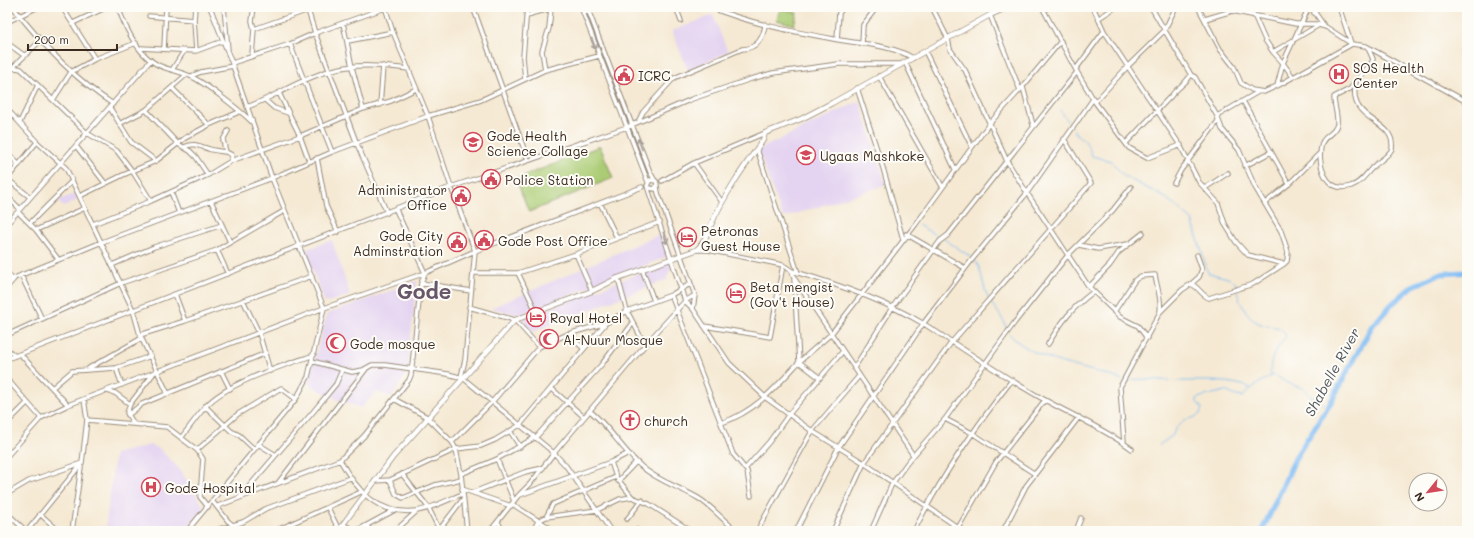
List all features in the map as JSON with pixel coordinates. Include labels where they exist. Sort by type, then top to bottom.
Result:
[{"type":"main road","points":[[339,531],[366,495],[374,481],[462,377],[515,320],[592,291],[618,278],[696,250],[701,246],[722,202],[737,176],[763,140],[765,133],[801,118],[990,15],[1008,7]]},
{"type":"street","points":[[13,7],[71,72],[113,104]]},
{"type":"street","points":[[7,22],[38,7]]},
{"type":"street","points":[[62,7],[95,59]]},
{"type":"street","points":[[73,23],[107,7]]},
{"type":"street","points":[[118,7],[127,29],[136,43],[151,60],[172,70],[190,76],[253,123]]},
{"type":"street","points":[[164,49],[166,7]]},
{"type":"street","points":[[195,7],[194,20],[196,50]]},
{"type":"street","points":[[187,531],[213,502],[304,387],[314,355],[324,308],[300,247],[284,212],[233,64],[210,7]]},
{"type":"street","points":[[224,7],[229,56]]},
{"type":"street","points":[[252,55],[254,29],[252,22],[254,7]]},
{"type":"street","points":[[254,29],[317,7]]},
{"type":"street","points":[[190,76],[233,64],[252,55],[290,44],[315,33],[387,7],[393,32],[428,116],[451,187],[475,251],[465,360],[462,377]]},
{"type":"street","points":[[472,7],[528,160]]},
{"type":"street","points":[[525,79],[524,57],[527,7]]},
{"type":"street","points":[[581,7],[648,183],[685,301],[693,309],[733,367],[766,398],[812,431],[864,463],[892,484],[963,531]]},
{"type":"street","points":[[583,13],[587,9],[598,7]]},
{"type":"street","points":[[676,7],[681,21]]},
{"type":"street","points":[[710,7],[730,15],[765,24],[906,54],[913,58]]},
{"type":"street","points":[[837,40],[839,13],[844,7]]},
{"type":"street","points":[[862,44],[863,26],[877,7]]},
{"type":"street","points":[[932,7],[948,39],[950,49],[965,70],[1007,161],[1027,193],[1093,292],[1114,312],[1138,326],[1147,338]]},
{"type":"street","points":[[1042,7],[1076,71],[1094,100],[1126,144],[1147,158],[1181,145]]},
{"type":"street","points":[[1093,7],[1104,30],[1127,67],[1181,145],[1187,161],[1199,182],[1218,203],[1225,224],[1236,242],[1246,254],[1284,264]]},
{"type":"street","points":[[1099,18],[1116,7]]},
{"type":"street","points":[[1151,7],[1191,75],[1195,77],[1218,118],[1239,150],[1245,166],[1281,231],[1288,252],[1287,261],[1284,264],[1253,284],[1212,298],[1205,296],[1198,287],[1191,284]]},
{"type":"street","points":[[796,531],[838,448],[923,324],[965,268],[1027,193],[1064,139],[1094,100],[1164,31],[1176,7]]},
{"type":"street","points":[[1198,7],[1220,49],[1234,67],[1241,83],[1245,87],[1258,92],[1264,92],[1277,86],[1352,44],[1362,44],[1467,102]]},
{"type":"street","points":[[1310,7],[1326,27]]},
{"type":"street","points":[[1277,86],[1283,63],[1310,7]]},
{"type":"street","points":[[1314,13],[1318,7]]},
{"type":"street","points":[[1339,7],[1352,44]]},
{"type":"street","points":[[526,17],[533,13],[551,8],[549,28],[542,51],[545,70]]},
{"type":"street","points":[[308,9],[315,33],[357,144],[387,213]]},
{"type":"street","points":[[587,9],[650,172],[655,180],[695,295],[693,309]]},
{"type":"street","points":[[1205,19],[1232,11],[1302,24],[1320,25],[1326,27],[1352,44]]},
{"type":"street","points":[[990,15],[1022,89],[1034,125]]},
{"type":"street","points":[[1254,15],[1265,40],[1293,77]]},
{"type":"street","points":[[149,16],[194,20]]},
{"type":"street","points":[[343,23],[363,109]]},
{"type":"street","points":[[639,120],[643,112],[674,78],[742,49],[752,48],[762,38],[765,24]]},
{"type":"street","points":[[1273,52],[1320,25]]},
{"type":"street","points":[[854,368],[892,308],[934,250],[948,235],[1007,161],[1076,71],[1104,30]]},
{"type":"street","points":[[348,41],[393,32]]},
{"type":"street","points":[[7,77],[9,70],[41,40]]},
{"type":"street","points":[[141,48],[184,51],[196,50],[223,41]]},
{"type":"street","points":[[721,423],[746,412],[766,398],[799,362],[831,334],[989,124],[1022,89],[1061,41]]},
{"type":"street","points":[[7,43],[25,56]]},
{"type":"street","points":[[52,100],[71,72],[95,59],[136,43]]},
{"type":"street","points":[[290,44],[332,152]]},
{"type":"street","points":[[1346,91],[1354,96],[1361,111],[1382,126],[1389,134],[1392,145],[1390,152],[1372,167],[1363,179],[1346,188],[1335,186],[1329,182],[1320,166],[1320,153],[1324,139],[1335,130],[1337,120],[1334,97],[1346,91],[1356,82],[1373,59],[1370,50],[1362,44]]},
{"type":"street","points":[[172,70],[184,51]]},
{"type":"street","points":[[925,51],[972,147]]},
{"type":"street","points":[[7,281],[58,259],[272,178],[332,152],[357,144],[428,116],[471,103],[545,70],[599,56]]},
{"type":"street","points":[[7,224],[151,60]]},
{"type":"street","points":[[7,363],[9,358],[396,210],[451,187],[627,127],[639,120],[692,99],[773,73],[839,64],[903,63],[955,168]]},
{"type":"street","points":[[603,66],[608,65]]},
{"type":"street","points":[[247,106],[265,100],[304,81],[329,71],[352,66],[383,66],[409,69]]},
{"type":"street","points":[[380,105],[383,66]]},
{"type":"street","points":[[9,70],[19,68],[87,133],[117,151],[133,172],[151,201]]},
{"type":"street","points":[[121,123],[146,110],[186,75]]},
{"type":"street","points":[[1126,144],[1176,88],[1186,84],[1191,75]]},
{"type":"street","points":[[880,76],[942,186]]},
{"type":"street","points":[[1354,96],[1356,82]]},
{"type":"street","points":[[20,122],[38,85]]},
{"type":"street","points":[[172,88],[209,125]]},
{"type":"street","points":[[857,88],[883,168],[903,239]]},
{"type":"street","points":[[93,224],[171,192],[208,175],[231,161],[300,136],[363,109],[380,105],[416,89]]},
{"type":"street","points":[[1174,184],[1187,161],[1218,118],[1258,92]]},
{"type":"street","points":[[279,93],[300,136],[309,161]]},
{"type":"street","points":[[265,100],[274,108],[288,113]]},
{"type":"street","points":[[1243,101],[1289,184]]},
{"type":"street","points":[[618,106],[624,103]]},
{"type":"street","points":[[110,108],[121,123],[131,142],[156,161]]},
{"type":"street","points":[[7,110],[20,122],[37,142],[61,162],[72,181],[102,242],[132,310],[141,336],[152,356],[156,371],[168,394]]},
{"type":"street","points":[[146,110],[178,144],[196,156],[208,175]]},
{"type":"street","points":[[80,196],[105,183],[156,161],[178,144],[209,125],[239,112]]},
{"type":"street","points":[[226,152],[223,140],[228,132]]},
{"type":"street","points":[[642,187],[654,189],[662,181],[694,163],[765,133]]},
{"type":"street","points":[[833,531],[864,463],[951,343],[1091,183],[1090,178],[1064,139]]},
{"type":"street","points":[[30,197],[7,179],[37,142]]},
{"type":"street","points":[[184,147],[190,144],[210,150],[226,152],[232,155],[231,161]]},
{"type":"street","points":[[76,146],[105,183]]},
{"type":"street","points":[[757,149],[798,273]]},
{"type":"street","points":[[7,152],[19,165]]},
{"type":"street","points":[[1245,166],[1271,152]]},
{"type":"street","points":[[1265,204],[1289,184],[1320,153]]},
{"type":"street","points":[[317,158],[326,206],[338,232]]},
{"type":"street","points":[[694,163],[722,202]]},
{"type":"street","points":[[1205,188],[1228,173]]},
{"type":"street","points":[[7,456],[41,418],[68,405],[324,308],[426,273],[475,251],[642,187],[650,180],[662,181]]},
{"type":"street","points":[[30,223],[72,181]]},
{"type":"street","points":[[871,531],[892,484],[913,455],[945,419],[1015,322],[1068,255],[1113,210],[1131,187]]},
{"type":"street","points":[[171,192],[179,213]]},
{"type":"street","points":[[7,196],[58,259]]},
{"type":"street","points":[[211,201],[230,242]]},
{"type":"street","points":[[600,203],[617,238]]},
{"type":"street","points":[[36,230],[86,208]]},
{"type":"street","points":[[396,210],[426,273]]},
{"type":"street","points":[[7,335],[120,283],[216,250],[284,212]]},
{"type":"street","points":[[474,272],[518,273],[576,254],[660,222]]},
{"type":"street","points":[[112,265],[154,247],[222,225]]},
{"type":"street","points":[[1089,287],[1110,265],[1119,252],[1143,233]]},
{"type":"street","points":[[906,234],[965,268]]},
{"type":"street","points":[[1079,245],[1098,249],[1130,243]]},
{"type":"street","points":[[216,250],[228,274]]},
{"type":"street","points":[[696,250],[708,250],[783,265],[792,271],[860,294],[892,308],[923,324],[951,343],[1045,400],[1079,417],[1132,449]]},
{"type":"street","points":[[576,254],[592,291]]},
{"type":"street","points":[[1160,312],[1182,290],[1199,278],[1202,269],[1197,255]]},
{"type":"street","points":[[704,326],[770,337],[783,265]]},
{"type":"street","points":[[642,269],[654,301]]},
{"type":"street","points":[[792,271],[794,278],[799,362],[820,378]]},
{"type":"street","points":[[7,272],[13,278]]},
{"type":"street","points":[[218,506],[340,460],[364,436],[409,380],[412,369],[421,283],[426,273]]},
{"type":"street","points":[[518,273],[536,311]]},
{"type":"street","points":[[21,275],[42,319]]},
{"type":"street","points":[[1114,312],[1135,280],[1141,276],[1155,275],[1157,290],[1162,300],[1160,312],[1120,387],[1124,443]]},
{"type":"street","points":[[88,369],[141,336],[185,322],[312,276]]},
{"type":"street","points":[[7,287],[13,278]]},
{"type":"street","points":[[618,278],[627,311],[645,345]]},
{"type":"street","points":[[794,278],[859,376],[893,423],[913,455]]},
{"type":"street","points":[[421,283],[471,291]]},
{"type":"street","points":[[452,442],[492,402],[539,347],[568,334],[606,323],[627,311],[671,295],[690,284]]},
{"type":"street","points":[[1048,344],[1064,319],[1076,305],[1093,292]]},
{"type":"street","points":[[175,294],[185,322]]},
{"type":"street","points":[[671,295],[733,454],[745,469],[751,496]]},
{"type":"street","points":[[490,531],[645,345],[685,301],[695,295]]},
{"type":"street","points":[[243,300],[259,333],[270,371]]},
{"type":"street","points":[[469,307],[515,320],[539,347]]},
{"type":"street","points":[[374,481],[390,480],[456,449],[481,446],[520,425],[606,323]]},
{"type":"street","points":[[461,474],[497,459],[536,437],[602,364],[633,323]]},
{"type":"street","points":[[568,334],[584,349]]},
{"type":"street","points":[[7,349],[15,356]]},
{"type":"street","points":[[745,469],[769,442],[789,414],[843,351]]},
{"type":"street","points":[[128,415],[142,404],[266,353]]},
{"type":"street","points":[[20,354],[68,405]]},
{"type":"street","points":[[181,438],[205,406],[230,389],[270,371],[314,355]]},
{"type":"street","points":[[52,388],[68,372],[88,369],[116,368],[152,356]]},
{"type":"street","points":[[312,361],[352,372],[372,366],[384,365],[462,377],[554,453],[572,475],[611,531]]},
{"type":"street","points":[[116,368],[122,385]]},
{"type":"street","points":[[278,483],[367,368]]},
{"type":"street","points":[[239,498],[336,384],[342,370]]},
{"type":"street","points":[[134,424],[128,415],[130,404],[156,371]]},
{"type":"street","points":[[220,371],[230,389]]},
{"type":"street","points":[[757,531],[812,431],[859,376]]},
{"type":"street","points":[[7,379],[41,418]]},
{"type":"street","points":[[914,531],[927,506],[972,433],[1012,380]]},
{"type":"street","points":[[197,450],[238,414],[281,388],[296,399]]},
{"type":"street","points":[[551,388],[584,417]]},
{"type":"street","points":[[106,391],[115,393],[130,404]]},
{"type":"street","points":[[72,531],[87,420],[84,399]]},
{"type":"street","points":[[394,399],[427,418],[452,442],[456,449],[461,474],[467,531]]},
{"type":"street","points":[[958,528],[1003,452],[1045,400]]},
{"type":"street","points":[[7,423],[27,403]]},
{"type":"street","points":[[205,406],[224,425],[254,449]]},
{"type":"street","points":[[590,411],[601,420],[636,462],[661,480],[705,503],[738,531]]},
{"type":"street","points":[[7,413],[11,418]]},
{"type":"street","points":[[1003,531],[1026,486],[1079,417]]},
{"type":"street","points":[[945,419],[972,433],[1035,474]]},
{"type":"street","points":[[87,420],[166,427],[197,450],[204,463],[200,497],[208,507]]},
{"type":"street","points":[[510,431],[520,447]]},
{"type":"street","points":[[258,444],[276,455]]},
{"type":"street","points":[[518,496],[611,462],[628,454]]},
{"type":"street","points":[[497,459],[506,478],[512,504]]},
{"type":"street","points":[[340,460],[350,478],[361,492],[382,507],[393,511],[417,511],[462,494]]},
{"type":"street","points":[[611,462],[617,479],[632,497]]},
{"type":"street","points":[[546,517],[553,504],[582,490],[617,479],[636,462]]},
{"type":"street","points":[[7,494],[29,481],[81,464]]},
{"type":"street","points":[[7,513],[27,531],[81,464]]},
{"type":"street","points":[[474,492],[506,478],[543,468]]},
{"type":"street","points":[[402,474],[428,507],[439,530],[463,499]]},
{"type":"street","points":[[213,531],[250,518],[265,509],[350,478]]},
{"type":"street","points":[[390,480],[398,497],[406,498],[435,485],[461,479]]},
{"type":"street","points":[[462,489],[512,504],[555,531]]},
{"type":"street","points":[[275,531],[361,492]]},
{"type":"street","points":[[533,531],[538,521],[546,517],[596,510],[620,499],[632,497],[642,500],[689,531]]},
{"type":"street","points":[[627,519],[642,500]]},
{"type":"street","points":[[213,502],[240,531]]},
{"type":"street","points":[[328,508],[339,531]]},
{"type":"street","points":[[344,525],[356,531],[393,511]]},
{"type":"street","points":[[395,531],[417,511]]},
{"type":"street","points":[[40,514],[59,531]]},
{"type":"street","points":[[1076,531],[1081,518]]},
{"type":"street","points":[[498,522],[503,531]]},
{"type":"street","points":[[950,531],[954,525]]},
{"type":"street","points":[[366,526],[371,531]]},
{"type":"shaded area","points":[[713,15],[728,52],[688,70],[672,31]]},
{"type":"shaded area","points":[[860,101],[886,185],[783,218],[758,150]]},
{"type":"shaded area","points":[[75,194],[77,200],[66,206],[63,207],[58,200]]},
{"type":"shaded area","points":[[663,233],[671,255],[519,315],[491,308]]},
{"type":"shaded area","points":[[332,240],[350,295],[325,303],[305,250]]},
{"type":"shaded area","points":[[674,260],[666,280],[532,332],[522,319]]},
{"type":"shaded area","points":[[417,281],[407,373],[392,397],[376,392],[361,408],[338,400],[308,384],[327,314]]},
{"type":"shaded area","name":"Gode Hospital","points":[[151,445],[160,449],[180,470],[204,507],[185,531],[105,531],[115,454]]},
{"type":"green space","points":[[780,8],[797,13],[794,25],[777,20]]},
{"type":"green space","points":[[600,146],[613,178],[529,212],[516,179]]},
{"type":"waterway","points":[[1060,110],[1072,127]]},
{"type":"waterway","points":[[1074,130],[1086,143],[1092,156],[1111,161],[1124,176],[1166,198],[1192,220],[1208,273],[1228,278],[1236,283],[1236,288]]},
{"type":"waterway","points":[[918,225],[941,238]]},
{"type":"waterway","points":[[944,239],[971,257]]},
{"type":"waterway","points":[[974,259],[981,273],[988,298],[1002,318],[1007,332]]},
{"type":"waterway","name":"Shabelle River","points":[[1262,531],[1297,455],[1328,407],[1372,326],[1393,303],[1413,286],[1439,274],[1467,272]]},
{"type":"waterway","points":[[1237,291],[1240,301],[1254,320],[1263,325],[1277,327],[1282,330],[1286,336],[1272,359],[1270,370],[1271,376]]},
{"type":"waterway","points":[[1009,334],[1021,344],[1048,358],[1122,380]]},
{"type":"waterway","points":[[1159,445],[1172,436],[1176,428],[1184,420],[1193,418],[1200,414],[1202,408],[1197,402],[1197,398],[1225,391],[1236,396],[1243,397],[1258,384],[1275,375],[1284,381],[1306,390],[1310,396],[1328,407]]},
{"type":"waterway","points":[[1125,380],[1141,379],[1220,382],[1243,385],[1251,388]]},
{"type":"place","name":"SOS Health Center","points":[[1339,74]]},
{"type":"place","name":"ICRC","points":[[624,75]]},
{"type":"place","name":"Gode Health Science Collage","points":[[473,142]]},
{"type":"place","name":"Ugaas Mashkoke","points":[[806,155]]},
{"type":"place","name":"Police Station","points":[[491,179]]},
{"type":"place","name":"Administrator Office","points":[[461,196]]},
{"type":"place","name":"Petronas Guest House","points":[[687,237]]},
{"type":"place","name":"Gode Post Office","points":[[484,240]]},
{"type":"place","name":"Gode City Adminstration","points":[[457,242]]},
{"type":"place","name":"Beta mengist (Gov't House)","points":[[736,293]]},
{"type":"place","name":"Royal Hotel","points":[[536,317]]},
{"type":"place","name":"Al-Nuur Mosque","points":[[549,339]]},
{"type":"place","name":"Gode mosque","points":[[336,343]]},
{"type":"place","name":"church","points":[[630,420]]},
{"type":"place","name":"Gode Hospital","points":[[151,487]]},
{"type":"district","name":"Gode","points":[[424,290]]}]
